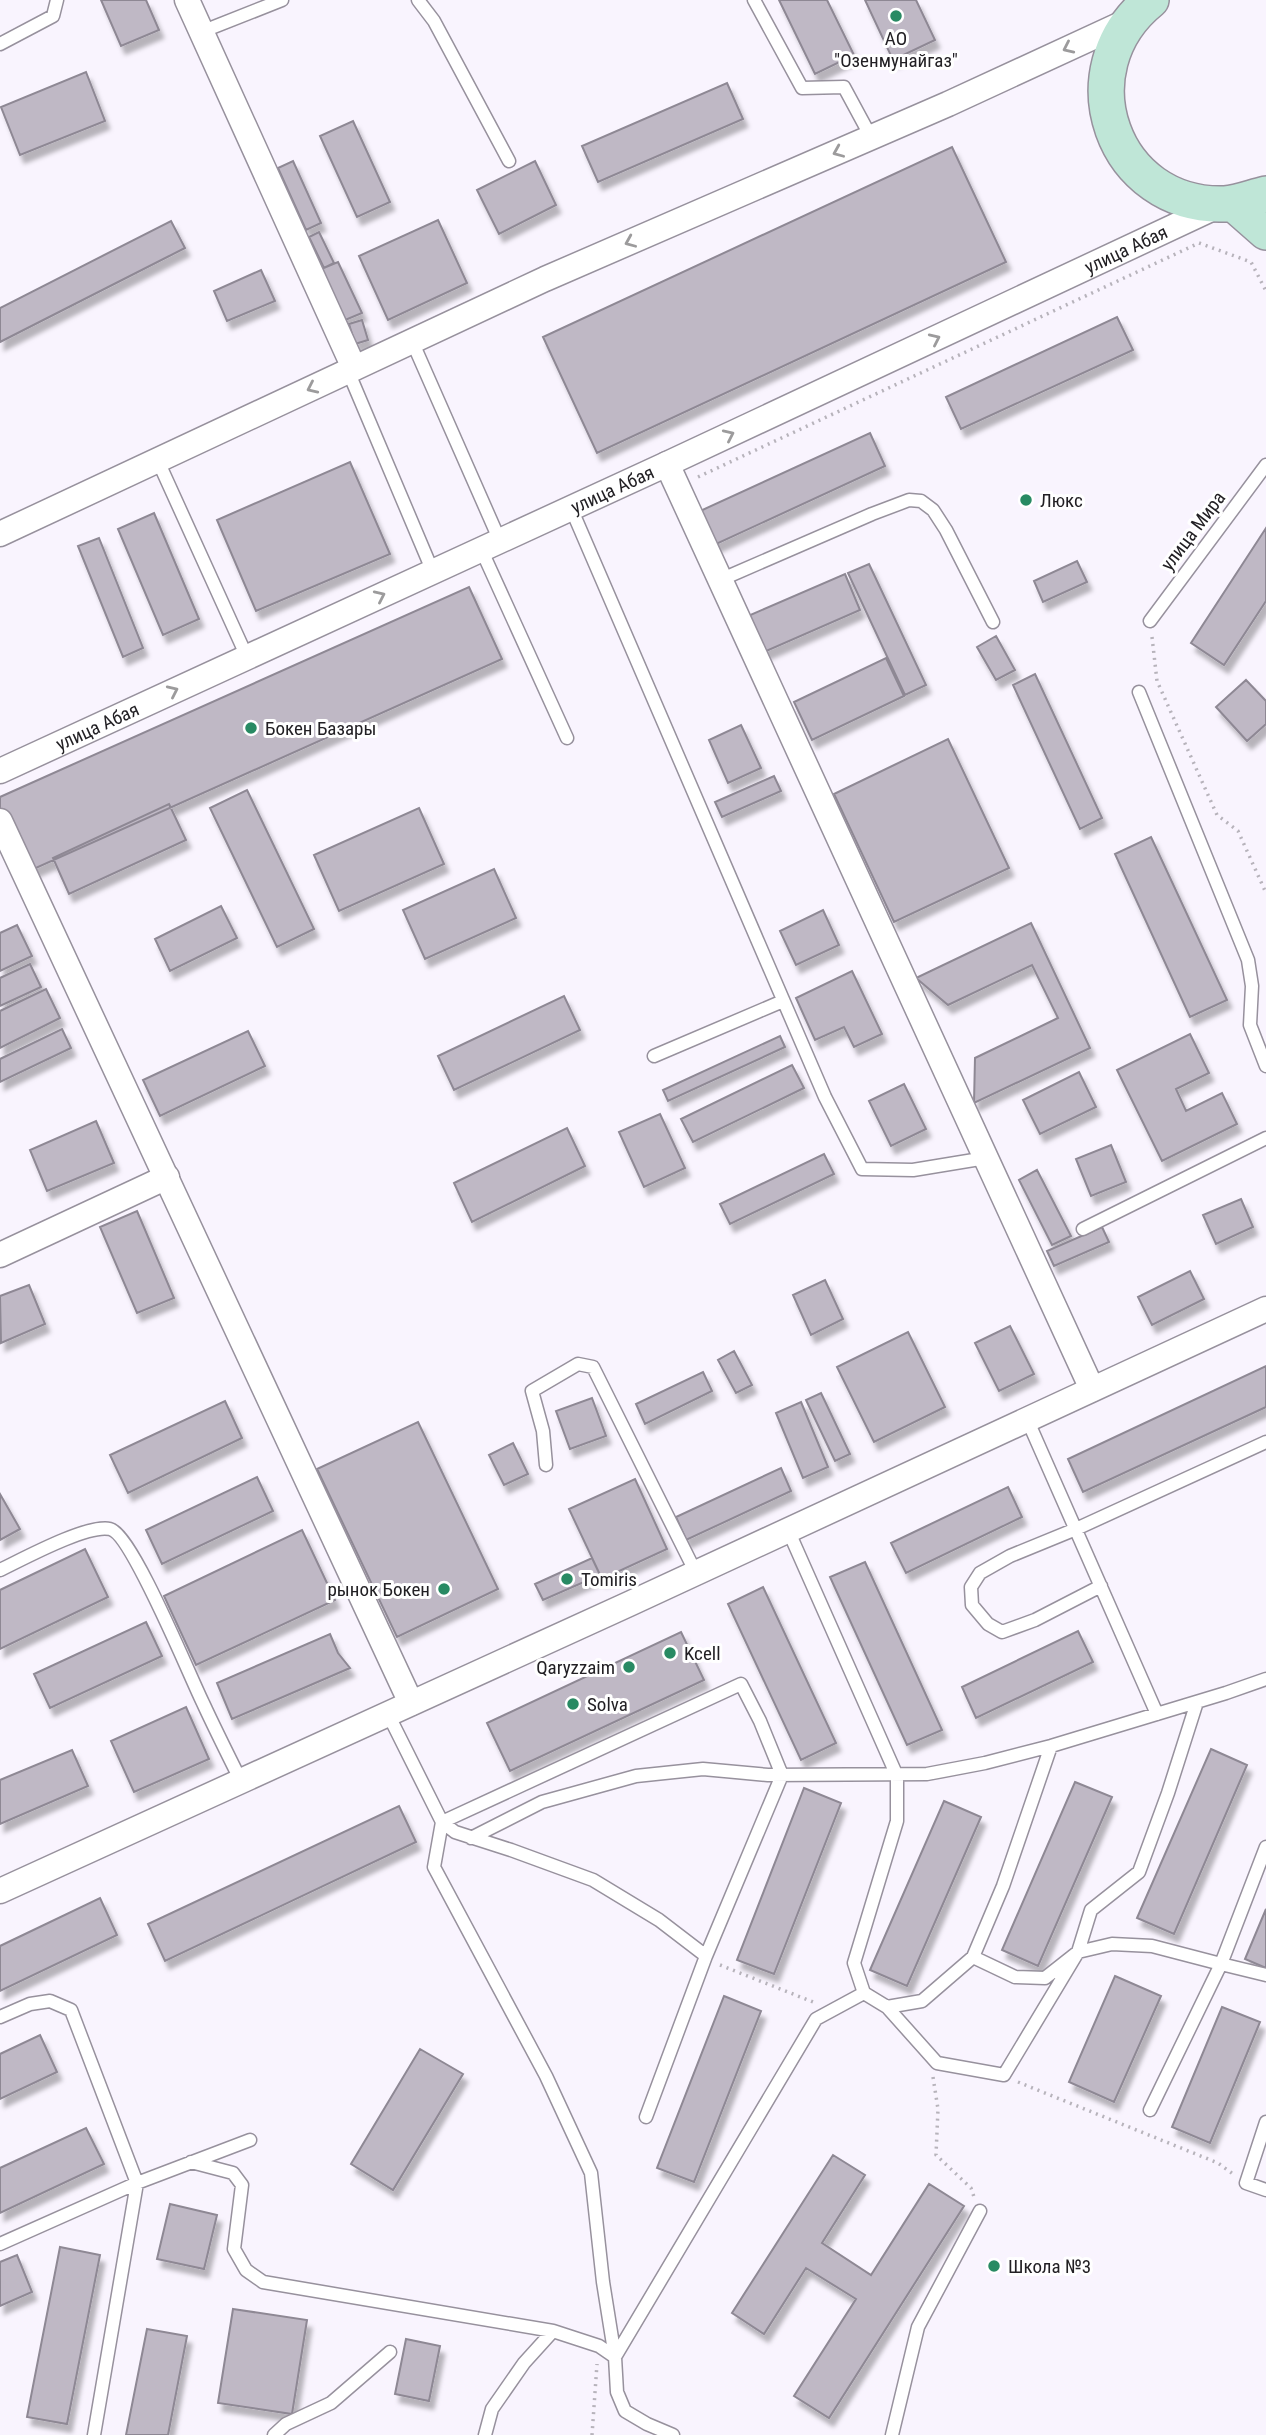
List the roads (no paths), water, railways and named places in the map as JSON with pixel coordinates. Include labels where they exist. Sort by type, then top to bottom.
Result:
[{"type":"street","points":[[187,0],[351,370]]},
{"type":"street","points":[[0,534],[545,279],[871,137],[1140,7]]},
{"type":"street","points":[[1140,7],[1112,52],[1105,88],[1110,124],[1126,157],[1153,183],[1186,199],[1241,200],[1266,232]]},
{"type":"street","name":"улица Абая","points":[[0,771],[571,508],[672,475],[1241,200]]},
{"type":"street","points":[[672,475],[1092,1389]]},
{"type":"street","points":[[0,821],[411,1703]]},
{"type":"street","points":[[0,1255],[167,1177]]},
{"type":"street","points":[[0,1891],[1266,1309]]},
{"type":"lane","points":[[0,44],[54,16],[57,0]]},
{"type":"lane","points":[[201,32],[282,0]]},
{"type":"lane","points":[[754,0],[802,88],[844,87],[871,137]]},
{"type":"lane","points":[[420,1],[434,21],[509,161]]},
{"type":"lane","points":[[412,341],[567,738]]},
{"type":"lane","points":[[351,370],[433,572]]},
{"type":"lane","points":[[158,461],[247,657]]},
{"type":"lane","name":"улица Мира","points":[[1150,621],[1266,465]]},
{"type":"lane","points":[[720,580],[872,514],[909,500],[921,500],[933,510],[946,530],[993,622]]},
{"type":"lane","points":[[571,508],[825,1097],[862,1169],[913,1170],[986,1158]]},
{"type":"lane","points":[[1139,692],[1248,960],[1252,986],[1250,1026],[1266,1066]]},
{"type":"lane","points":[[654,1056],[783,1001]]},
{"type":"lane","points":[[1083,1229],[1266,1138]]},
{"type":"lane","points":[[546,1465],[543,1432],[532,1391],[578,1364],[593,1367],[696,1573]]},
{"type":"lane","points":[[1027,1419],[1157,1714]]},
{"type":"lane","points":[[1101,1586],[1035,1620],[1002,1632],[988,1624],[972,1605],[971,1587],[979,1573],[1010,1556],[1076,1529],[1266,1442]]},
{"type":"lane","points":[[0,1570],[95,1529],[111,1529],[119,1535],[133,1556],[164,1617],[241,1780]]},
{"type":"lane","points":[[788,1530],[897,1776],[897,1821],[854,1963],[864,1993],[887,2007],[937,2063],[1004,2075],[1079,1952],[1091,1910],[1139,1872],[1197,1702]]},
{"type":"lane","points":[[471,1838],[542,1802],[636,1776],[703,1769],[782,1775],[927,1774],[1051,1746],[1266,1679]]},
{"type":"lane","points":[[442,1822],[741,1684],[760,1721],[782,1775],[706,1956],[646,2117]]},
{"type":"lane","points":[[388,1714],[442,1822],[455,1832],[593,1880],[659,1920],[706,1956]]},
{"type":"lane","points":[[887,2007],[922,2001],[973,1958],[1003,1886],[1051,1746]]},
{"type":"lane","points":[[442,1822],[434,1867],[546,2076],[591,2173],[603,2282],[615,2357],[617,2392],[625,2411],[673,2435]]},
{"type":"lane","points":[[1150,2110],[1221,1964],[1266,1847]]},
{"type":"lane","points":[[973,1958],[1015,1977],[1045,1978],[1079,1952],[1112,1944],[1152,1946],[1266,1975]]},
{"type":"lane","points":[[615,2357],[816,2020],[864,1993]]},
{"type":"lane","points":[[0,2017],[30,2004],[50,2001],[71,2010],[137,2183],[94,2435]]},
{"type":"lane","points":[[1266,2122],[1246,2183],[1266,2190]]},
{"type":"lane","points":[[0,2244],[137,2183],[250,2140]]},
{"type":"lane","points":[[191,2162],[233,2174],[242,2185],[234,2249],[246,2270],[263,2283],[553,2331],[599,2346],[615,2357]]},
{"type":"lane","points":[[892,2435],[919,2327],[980,2211]]},
{"type":"lane","points":[[485,2435],[492,2409],[524,2363],[553,2331]]},
{"type":"lane","points":[[274,2435],[286,2424],[331,2403],[390,2352]]},
{"type":"place","name":"АО \"Озенмунайгаз\"","points":[[896,16]]},
{"type":"place","name":"Люкс","points":[[1026,500]]},
{"type":"place","name":"Бокен Базары","points":[[251,728]]},
{"type":"place","name":"Tomiris","points":[[567,1579]]},
{"type":"place","name":"рынок Бокен","points":[[444,1589]]},
{"type":"place","name":"Kcell","points":[[670,1653]]},
{"type":"place","name":"Qaryzzaim","points":[[629,1667]]},
{"type":"place","name":"Solva","points":[[573,1704]]},
{"type":"place","name":"Школа №3","points":[[994,2266]]}]
